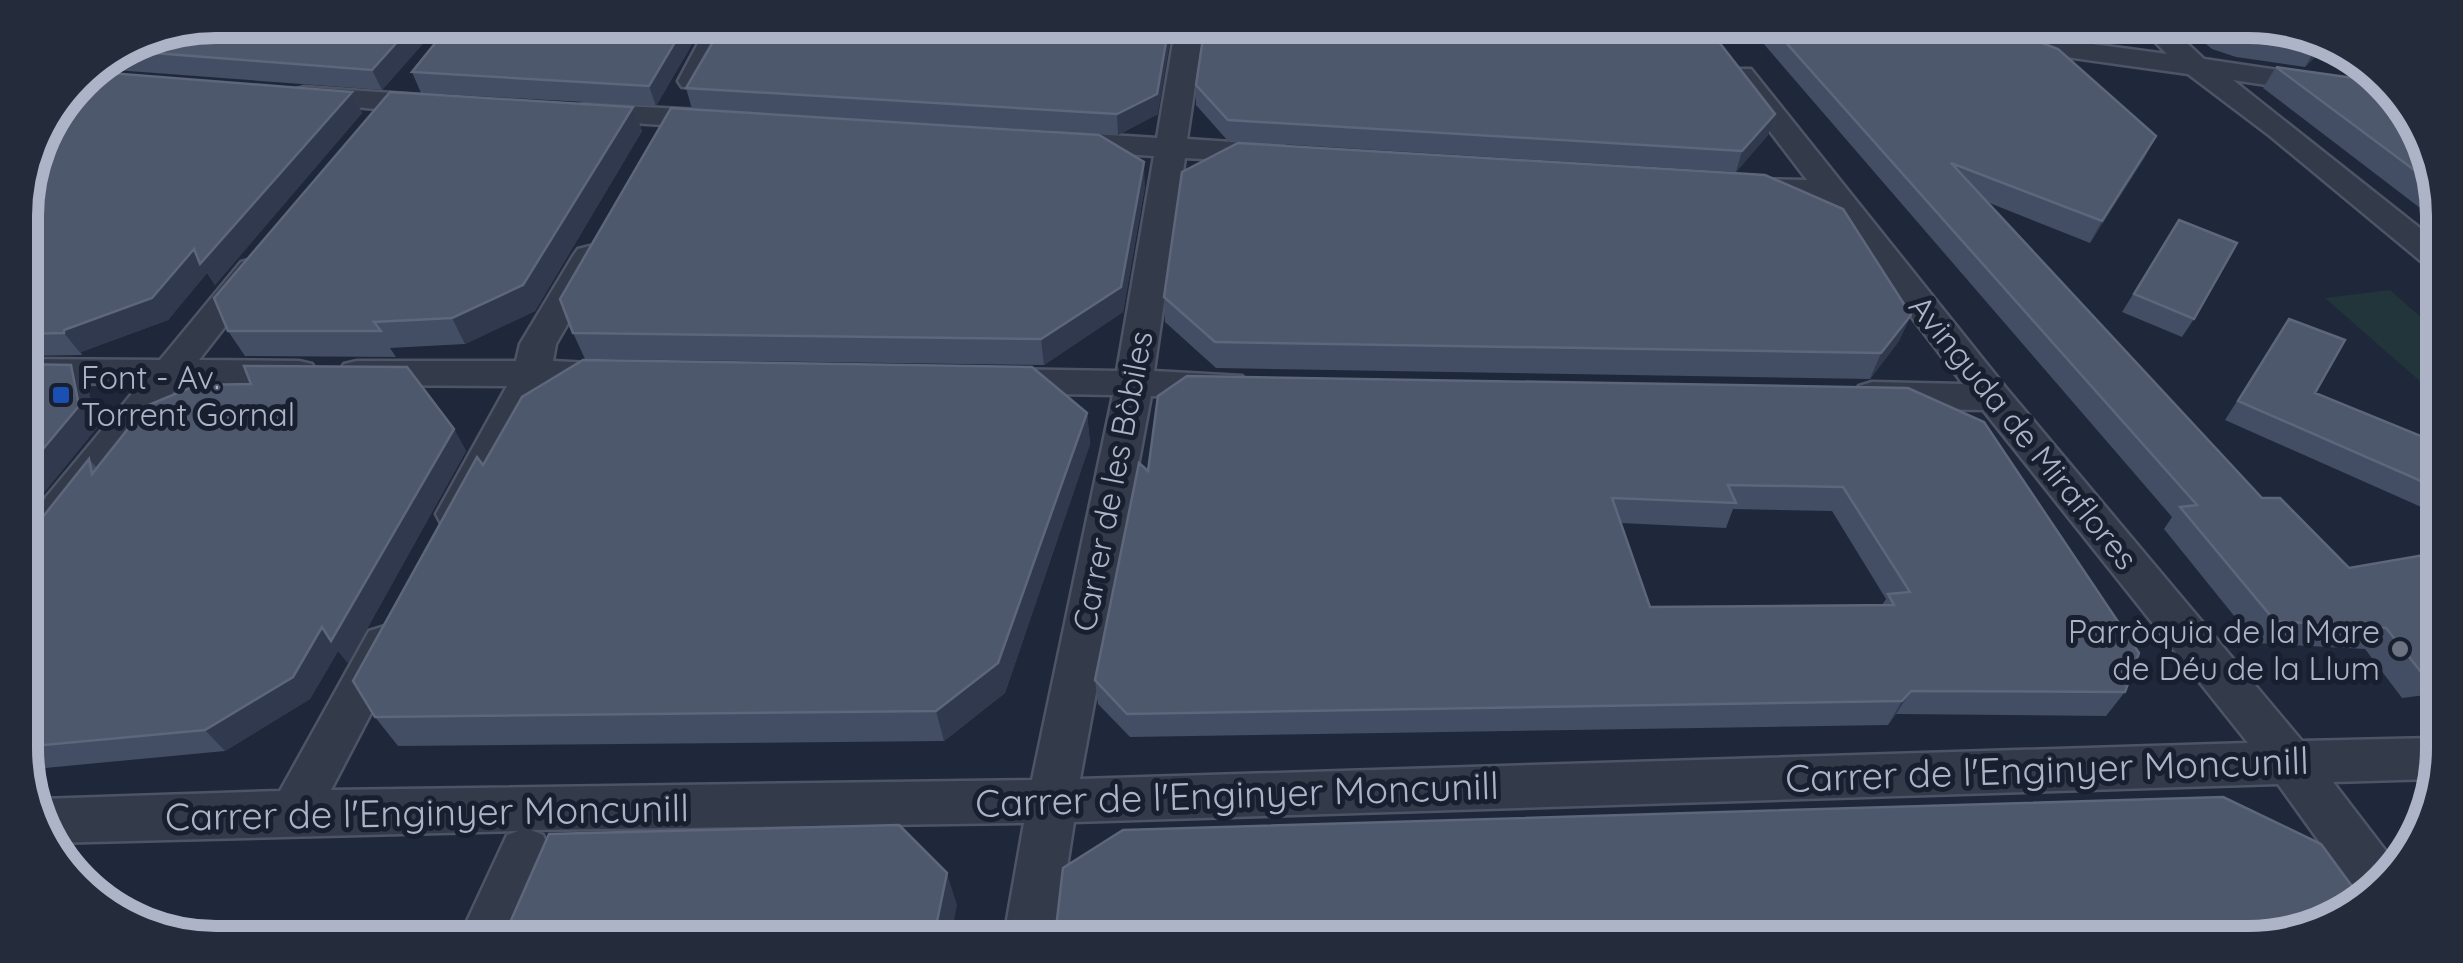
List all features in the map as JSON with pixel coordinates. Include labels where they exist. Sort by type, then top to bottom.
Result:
[{"type":"street","points":[[664,131],[714,38]]},
{"type":"street","name":"Carrer de les Bòbiles","points":[[1032,926],[1068,708],[1133,383],[1188,38]]},
{"type":"street","points":[[1984,38],[2341,86]]},
{"type":"street","points":[[2165,38],[2195,66],[2281,130],[2426,249]]},
{"type":"street","name":"Avinguda de Miraflores","points":[[1728,57],[1993,397],[2245,702],[2372,874]]},
{"type":"street","points":[[381,114],[424,64]]},
{"type":"street","points":[[274,94],[381,114],[464,106]]},
{"type":"street","points":[[558,111],[664,131],[744,122]]},
{"type":"street","points":[[1032,139],[1295,156]]},
{"type":"street","points":[[1707,183],[1832,191]]},
{"type":"street","points":[[442,539],[532,374],[538,344],[606,228]]},
{"type":"street","points":[[38,536],[275,242]]},
{"type":"street","points":[[38,371],[649,375]]},
{"type":"street","points":[[968,380],[1271,386]]},
{"type":"street","points":[[1836,394],[1993,397]]},
{"type":"street","points":[[294,812],[406,606]]},
{"type":"street","name":"Carrer de l'Enginyer Moncunill","points":[[54,821],[294,812],[1054,801],[2425,758]]},
{"type":"street","points":[[492,926],[525,851]]},
{"type":"shaded area","points":[[2390,290],[2426,322],[2426,386],[2325,298]]},
{"type":"building","points":[[203,38],[401,38],[372,70],[145,52]]},
{"type":"building","points":[[439,38],[678,38],[649,86],[412,72]]},
{"type":"building","points":[[715,38],[1167,38],[1157,94],[1117,114],[686,88]]},
{"type":"building","points":[[1203,38],[1716,38],[1775,114],[1742,151],[1228,120],[1196,85]]},
{"type":"building","points":[[1782,38],[2029,38],[2058,49],[2156,136],[2102,221],[1951,163],[2262,498],[2280,498],[2349,568],[2426,555],[2426,677],[2386,628],[2275,621],[2180,507],[2197,505]]},
{"type":"building","points":[[2239,38],[2271,39],[2311,49]]},
{"type":"building","points":[[2276,67],[2362,79],[2396,116],[2420,174]]},
{"type":"building","points":[[109,73],[352,92],[200,264],[194,249],[152,298],[64,333],[38,334],[41,180],[61,126],[98,82]]},
{"type":"building","points":[[390,92],[633,107],[523,285],[452,318],[374,322],[381,331],[228,331],[214,298]]},
{"type":"building","points":[[671,108],[1099,135],[1144,162],[1121,287],[1041,339],[573,333],[560,299]]},
{"type":"building","points":[[1238,143],[1765,175],[1843,209],[1911,315],[1881,353],[1215,342],[1164,297],[1182,172]]},
{"type":"building","points":[[2179,220],[2237,243],[2194,319],[2134,294]]},
{"type":"building","points":[[2289,319],[2345,340],[2315,393],[2426,438],[2426,483],[2238,401]]},
{"type":"building","points":[[583,360],[1032,367],[1087,413],[998,663],[936,711],[375,717],[353,681],[477,457],[483,465],[522,397]]},
{"type":"building","points":[[38,364],[71,365],[79,406],[38,455]]},
{"type":"building","points":[[244,366],[407,367],[454,429],[331,641],[322,627],[293,677],[205,730],[38,746],[38,523],[89,459],[92,474],[146,406],[197,385],[251,384]]},
{"type":"building","points":[[1187,376],[1908,388],[1984,422],[2139,653],[2125,692],[1911,691],[1902,701],[1127,714],[1095,680],[1139,463],[1148,471],[1158,396]],"holes":[[[1728,485],[1843,487],[1910,592],[1888,594],[1894,605],[1650,607],[1612,498],[1736,503]]]},
{"type":"building","points":[[2223,797],[2321,844],[2355,890],[2316,912],[2260,925],[1056,926],[1063,868],[1123,830]]},
{"type":"building","points":[[899,825],[947,873],[936,926],[509,926],[549,834]]},
{"type":"place","name":"Font - Av. Torrent Gornal","points":[[61,395]]},
{"type":"place","name":"Parròquia de la Mare de Déu de la Llum","points":[[2400,649]]}]
